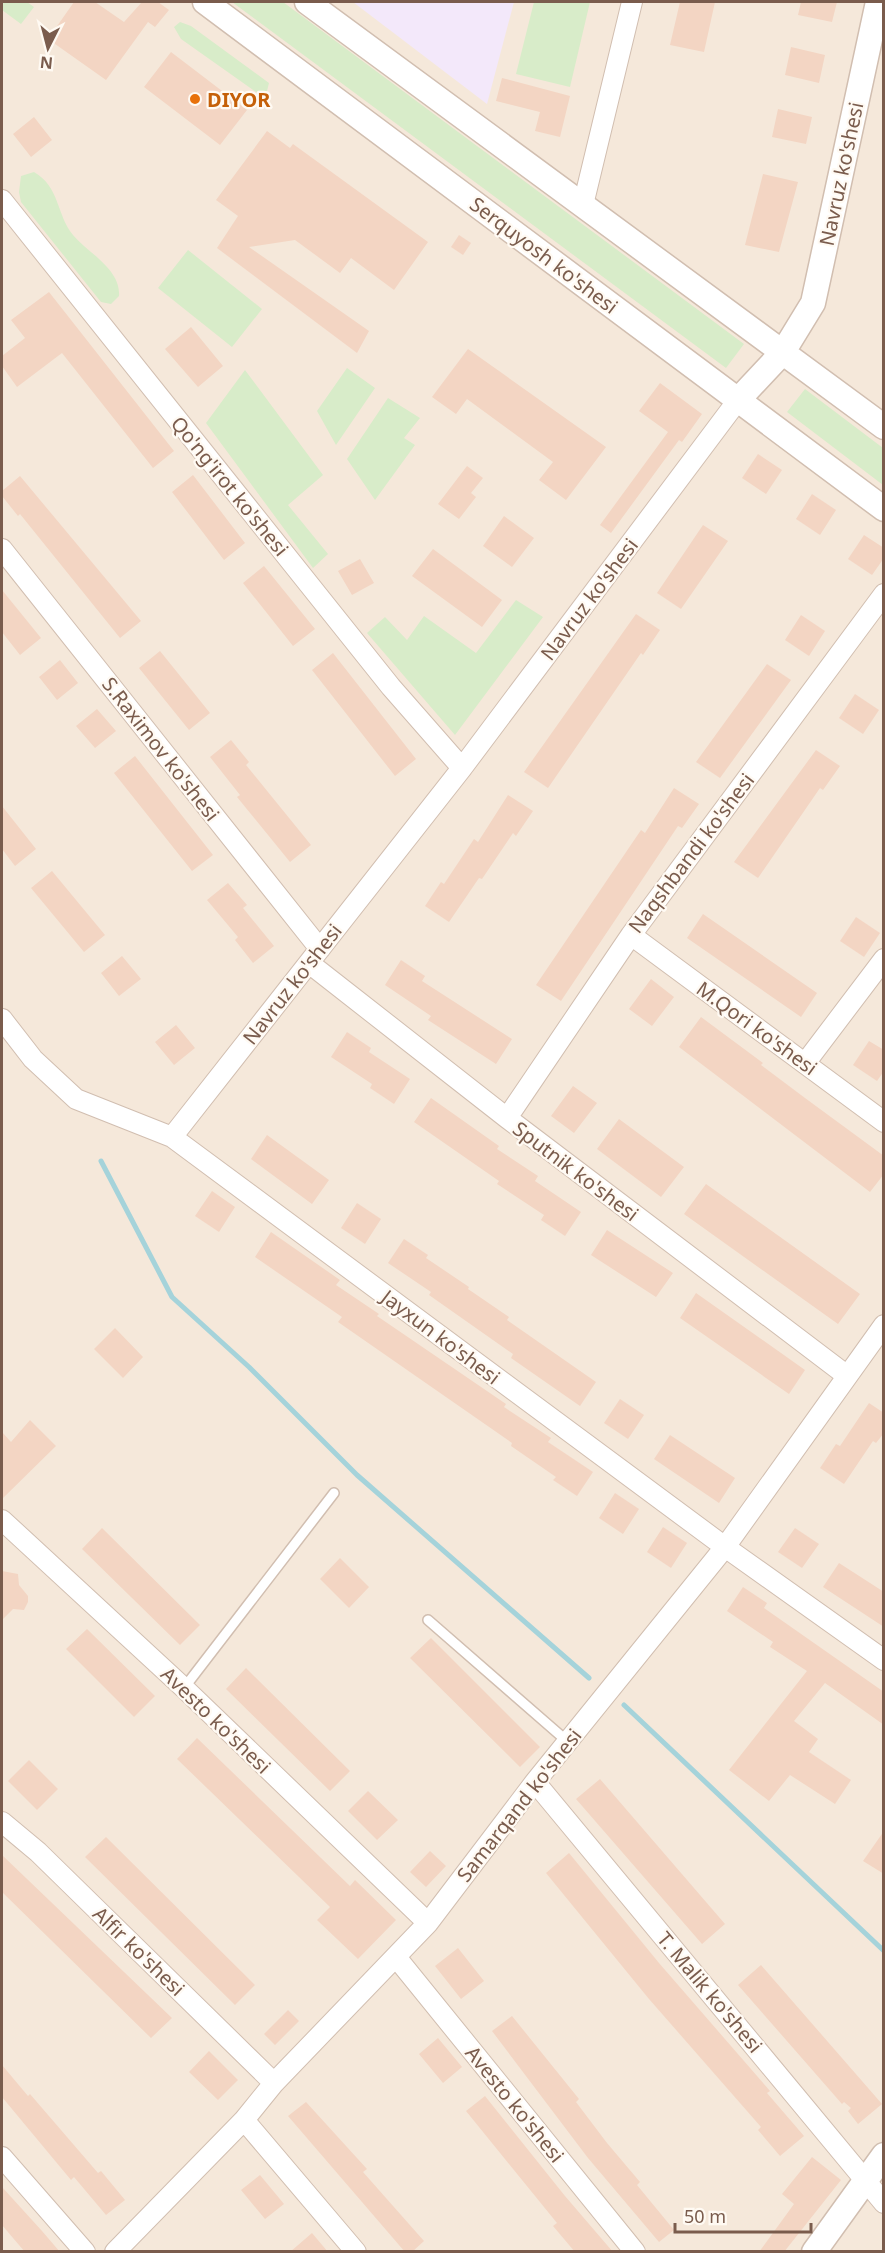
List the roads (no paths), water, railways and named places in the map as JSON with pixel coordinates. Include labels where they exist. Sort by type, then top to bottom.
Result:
[{"type":"street","name":"Serquyosh ko'shesi","points":[[205,2],[884,509]]},
{"type":"street","points":[[307,2],[884,428]]},
{"type":"street","points":[[583,206],[632,2]]},
{"type":"street","name":"Navruz ko'shesi","points":[[172,1137],[462,768],[738,400],[783,352],[813,303],[879,2]]},
{"type":"street","name":"Qo'ng'irot ko'shesi","points":[[2,200],[384,678],[462,768]]},
{"type":"street","name":"S.Raximov ko'shesi","points":[[2,549],[315,956]]},
{"type":"street","name":"Naqshbandi ko'shesi","points":[[507,1118],[630,935],[884,594]]},
{"type":"street","name":"M.Qori ko'shesi","points":[[630,935],[806,1062],[884,1122]]},
{"type":"street","name":"Sputnik ko'shesi","points":[[315,956],[507,1118],[846,1375]]},
{"type":"street","points":[[806,1062],[884,959]]},
{"type":"street","name":"Jayxun ko'shesi","points":[[2,1019],[33,1059],[76,1099],[172,1137],[725,1547],[884,1660]]},
{"type":"street","name":"Samarqand ko'shesi","points":[[115,2252],[244,2120],[274,2084],[428,1923],[535,1782],[725,1547],[884,1325]]},
{"type":"street","name":"Avesto ko'shesi","points":[[2,1520],[184,1688],[428,1923]]},
{"type":"street","name":"T. Malik ko'shesi","points":[[535,1782],[884,2203]]},
{"type":"street","name":"Alfir ko'shesi","points":[[2,1822],[38,1852],[274,2084]]},
{"type":"street","name":"Avesto ko'shesi","points":[[396,1957],[635,2252]]},
{"type":"street","points":[[244,2120],[356,2252]]},
{"type":"street","points":[[814,2252],[884,2155]]},
{"type":"street","points":[[2,2157],[85,2252]]},
{"type":"lane","points":[[184,1688],[334,1493]]},
{"type":"lane","points":[[428,1620],[568,1742]]},
{"type":"waterway","points":[[101,1161],[172,1297],[249,1367],[357,1475],[589,1678]]},
{"type":"waterway","points":[[624,1705],[884,1951]]},
{"type":"place","name":"DIYOR","points":[[195,99]]}]
